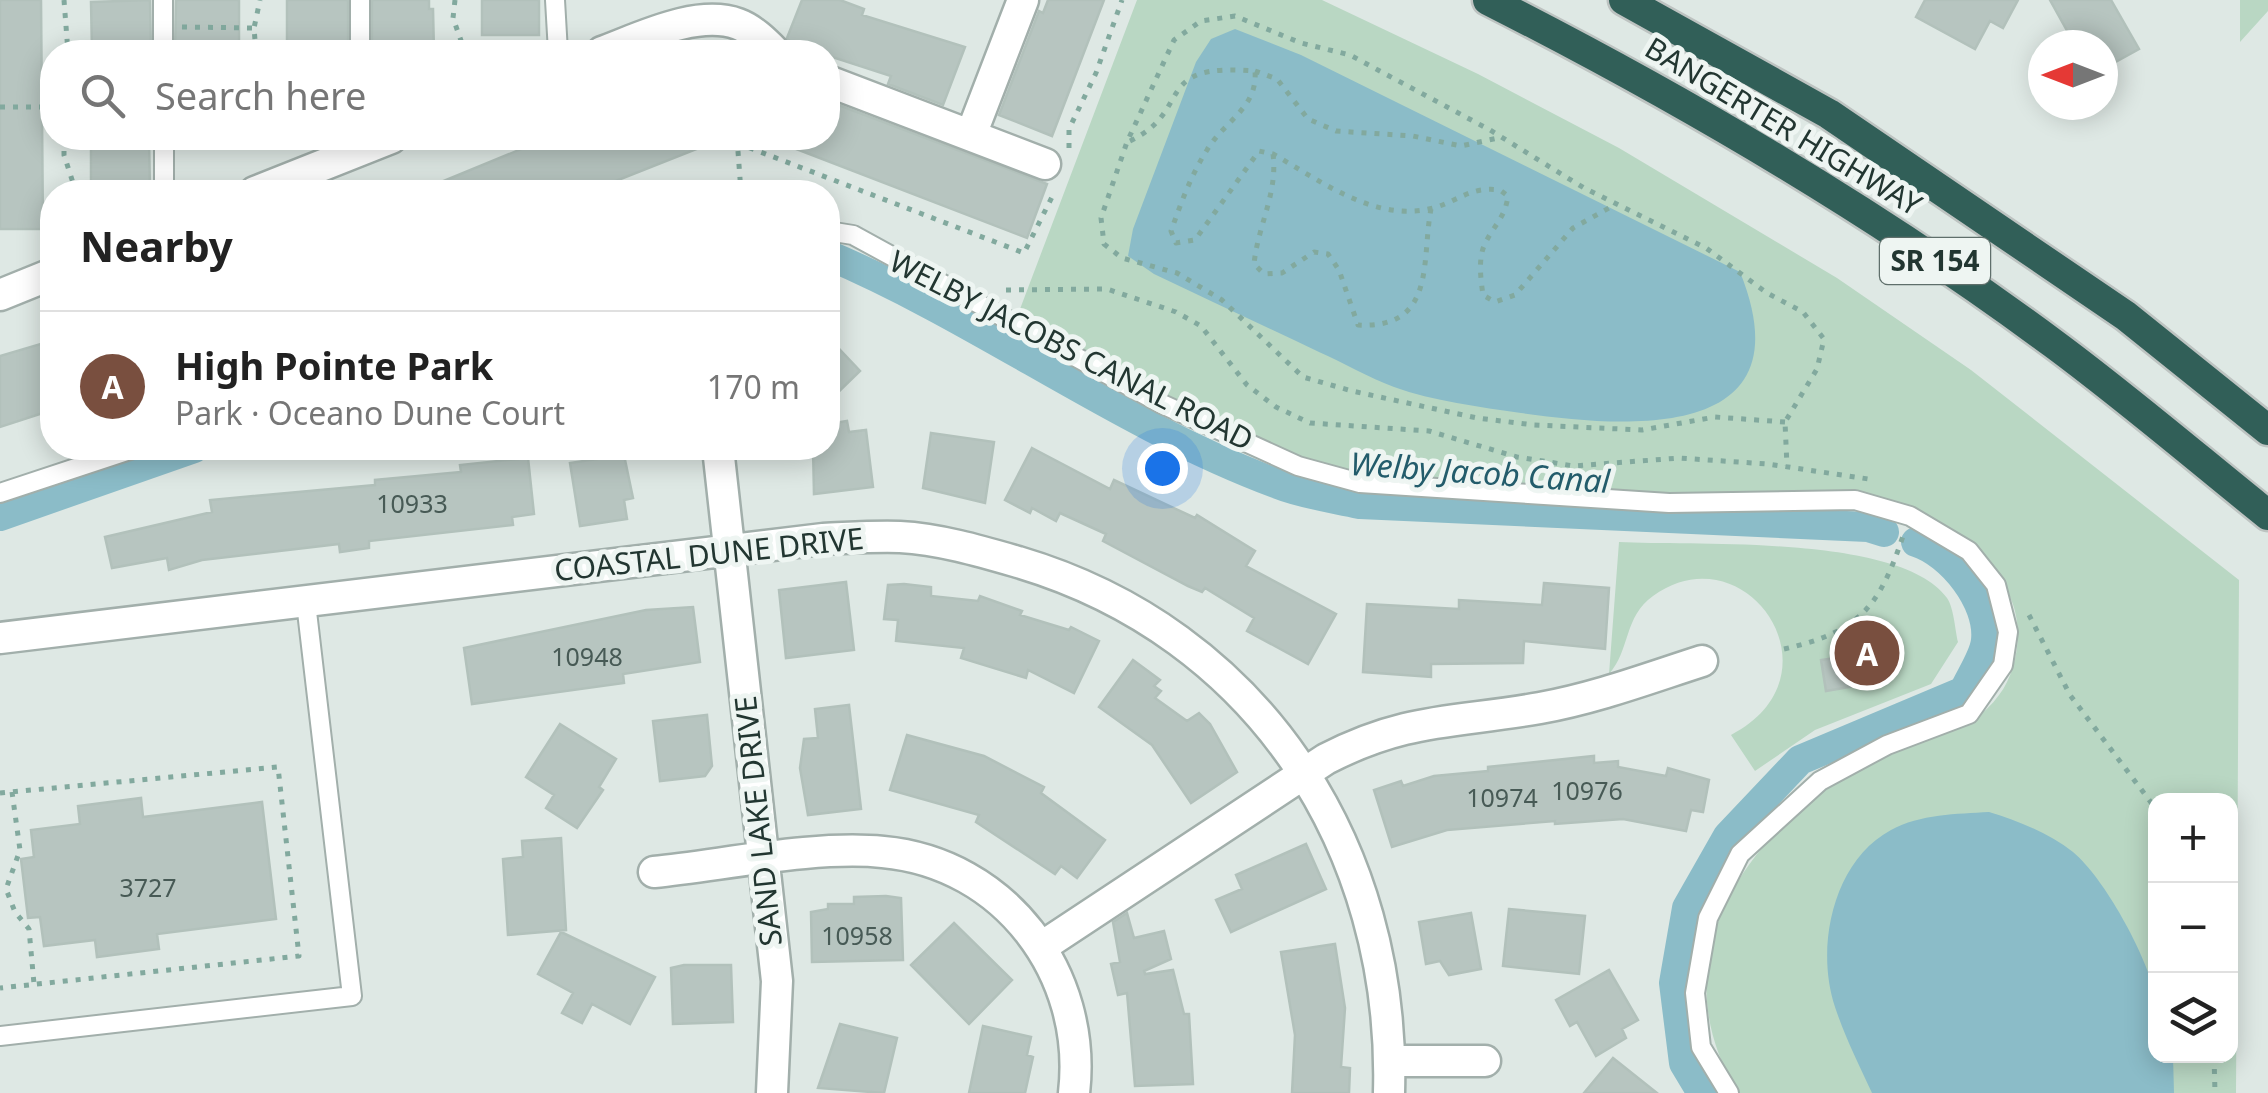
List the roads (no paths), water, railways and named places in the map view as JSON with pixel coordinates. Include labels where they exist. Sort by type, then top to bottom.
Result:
[{"type":"highway","name":"BANGERTER HIGHWAY","points":[[1488,0],[1789,165],[1886,227],[2053,343],[2268,515]]},
{"type":"highway","name":"BANGERTER HIGHWAY","points":[[1624,0],[1829,114],[2126,316],[2268,430]]},
{"type":"street","points":[[971,135],[1023,0]]},
{"type":"street","points":[[634,40],[660,30],[744,12],[766,40]]},
{"type":"street","points":[[840,86],[1044,164]]},
{"type":"street","points":[[282,180],[353,150]]},
{"type":"street","points":[[0,295],[40,279]]},
{"type":"street","name":"SAND LAKE DRIVE","points":[[719,460],[779,1009],[772,1093]]},
{"type":"street","name":"COASTAL DUNE DRIVE","points":[[0,638],[824,539],[902,537],[976,549],[1046,570],[1110,597],[1170,633],[1226,676],[1305,773],[1338,834],[1371,922],[1386,999],[1389,1093]]},
{"type":"street","points":[[1043,946],[1350,746],[1395,728],[1545,707],[1614,690],[1702,660]]},
{"type":"street","points":[[654,872],[862,851],[935,863],[1002,902],[1043,946],[1072,1024],[1074,1093]]},
{"type":"street","points":[[1390,1061],[1484,1061]]},
{"type":"lane","points":[[163,0],[163,40]]},
{"type":"lane","points":[[360,0],[360,40]]},
{"type":"lane","points":[[556,0],[558,40]]},
{"type":"lane","points":[[164,150],[164,180]]},
{"type":"lane","name":"WELBY JACOBS CANAL ROAD","points":[[840,233],[1162,404],[1298,466],[1360,483],[1669,503],[1854,500],[1910,516],[1969,550],[1996,585],[2008,632],[2003,665],[1969,714],[1886,745],[1820,781],[1740,854],[1708,918],[1695,992],[1701,1047],[1729,1093]]},
{"type":"lane","points":[[0,494],[101,460]]},
{"type":"lane","points":[[0,1036],[352,996],[306,603]]},
{"type":"water","points":[[1235,29],[1301,55],[1740,272],[1755,328],[1750,368],[1729,396],[1696,412],[1655,420],[1564,418],[1473,406],[1385,383],[1154,274],[1128,256],[1133,229],[1196,62],[1211,39]]},
{"type":"water","points":[[1989,812],[2033,828],[2073,852],[2098,880],[2133,938],[2148,972],[2148,1063],[2173,1063],[2174,1093],[1872,1093],[1843,1029],[1829,983],[1827,958],[1834,908],[1855,862],[1871,844],[1902,825],[1952,814]]},
{"type":"waterway","name":"Welby Jacob Canal","points":[[840,260],[941,310],[1162,433],[1298,490],[1360,504],[1868,527],[1884,532]]},
{"type":"waterway","name":"Welby Jacob Canal","points":[[0,516],[160,460]]},
{"type":"waterway","name":"Welby Jacob Canal","points":[[1702,1093],[1684,1063],[1674,983],[1687,908],[1728,836],[1800,760],[1964,691],[1983,653],[1986,625],[1975,595],[1955,568],[1916,542]]},
{"type":"place","name":"High Pointe Park","points":[[1867,653]]}]
